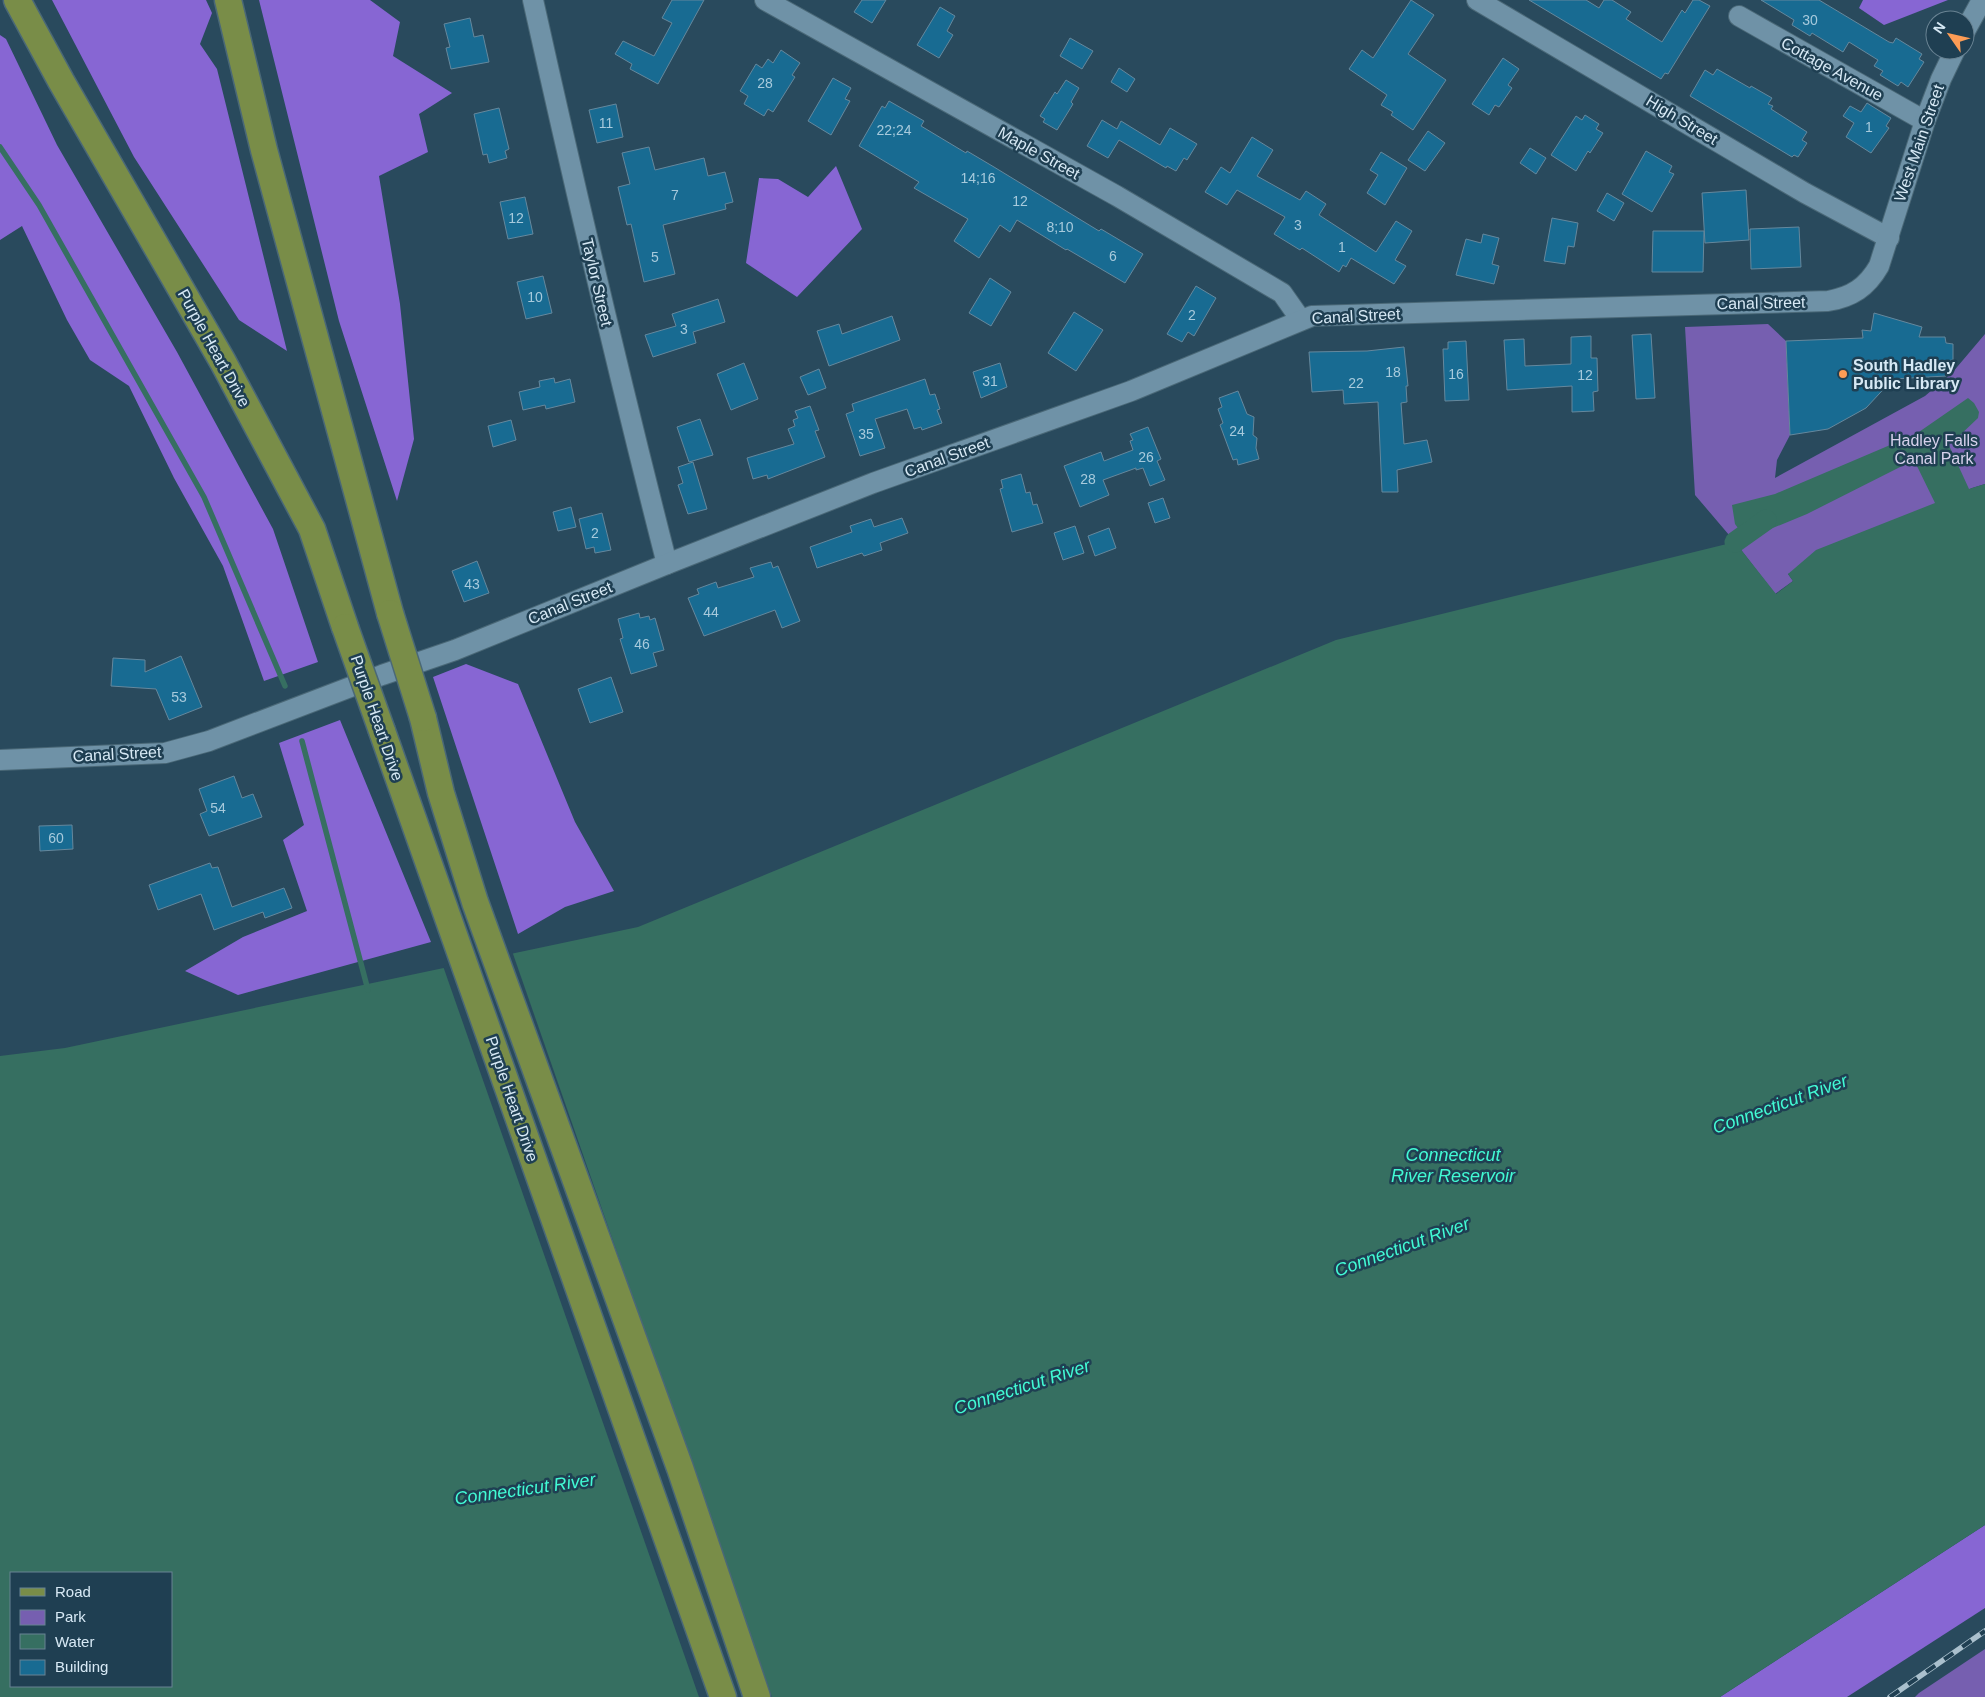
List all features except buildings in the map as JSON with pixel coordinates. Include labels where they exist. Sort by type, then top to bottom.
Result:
[{"type":"main road","name":"Purple Heart Drive","points":[[17,0],[61,81],[223,362],[312,529],[723,1697]]},
{"type":"main road","name":"Purple Heart Drive","points":[[228,0],[264,150],[320,361],[378,563],[390,613],[422,718],[441,793],[475,902],[680,1468],[757,1697]]},
{"type":"street","name":"Taylor Street","points":[[533,0],[583,222],[667,564]]},
{"type":"street","name":"Maple Street","points":[[765,0],[1109,192],[1282,293],[1301,320]]},
{"type":"street","name":"High Street","points":[[1477,0],[1805,193],[1888,238]]},
{"type":"street","points":[[1975,13],[1982,0]]},
{"type":"street","name":"Cottage Avenue","points":[[1739,16],[1924,121]]},
{"type":"street","name":"West Main Street","points":[[1888,238],[1924,121],[1950,60]]},
{"type":"street","name":"Canal Street","points":[[0,760],[165,753],[209,741],[455,650],[873,483],[1131,391],[1312,316],[1828,301],[1852,295],[1864,286],[1880,266],[1888,238]]},
{"type":"green space","name":"Hadley Falls Canal Park","points":[[1768,324],[1786,341],[1790,435],[1777,460],[1775,478],[1925,396],[1952,373],[1985,334],[1985,484],[1972,488],[1788,574],[1793,581],[1775,594],[1735,542],[1695,495],[1685,327]]},
{"type":"green space","points":[[1985,1649],[1985,1697],[1915,1697],[1919,1693]]},
{"type":"shaded area","points":[[52,0],[206,0],[212,13],[200,44],[217,69],[287,351],[239,320],[134,157]]},
{"type":"shaded area","points":[[259,0],[370,0],[400,22],[393,56],[452,93],[419,114],[428,152],[379,176],[400,304],[414,439],[397,501],[339,321]]},
{"type":"shaded area","points":[[1863,0],[1948,0],[1884,25],[1859,8]]},
{"type":"shaded area","points":[[0,35],[6,39],[57,145],[177,352],[273,529],[318,662],[264,681],[223,566],[174,478],[129,386],[90,360],[67,320],[22,226],[0,240]]},
{"type":"shaded area","points":[[836,166],[862,229],[797,297],[746,263],[759,178],[778,179],[808,197]]},
{"type":"shaded area","points":[[466,664],[518,684],[575,822],[614,891],[565,907],[518,934],[433,677]]},
{"type":"shaded area","points":[[340,720],[431,942],[238,995],[185,971],[243,937],[307,911],[283,840],[304,825],[279,743]]},
{"type":"shaded area","points":[[1985,1525],[1985,1608],[1847,1697],[1720,1697]]},
{"type":"water","name":"Connecticut River Reservoir","points":[[1968,398],[1974,403],[1979,412],[1978,418],[1957,438],[1953,435],[1947,441],[1969,489],[1985,484],[1985,1525],[1720,1697],[0,1697],[0,1056],[65,1048],[638,927],[1336,640],[1735,542],[1776,594],[1793,581],[1788,574],[1816,550],[1935,503],[1914,460],[1807,514],[1746,539],[1735,524],[1732,505],[1775,494],[1916,434]]},
{"type":"pier","points":[[512,951],[772,1697],[699,1697],[443,966]]},
{"type":"waterway","points":[[0,147],[39,205],[204,497],[285,686]]},
{"type":"waterway","points":[[1735,542],[1766,520]]},
{"type":"waterway","points":[[302,741],[368,990]]},
{"type":"railway","points":[[1890,1697],[1985,1631]]},
{"type":"place","name":"South Hadley Public Library","points":[[1843,374]]},
{"type":"water label","name":"Connecticut River","points":[[1780,1104]]},
{"type":"water label","name":"Connecticut River","points":[[1402,1247]]},
{"type":"water label","name":"Connecticut River","points":[[1022,1387]]},
{"type":"water label","name":"Connecticut River","points":[[525,1489]]}]
